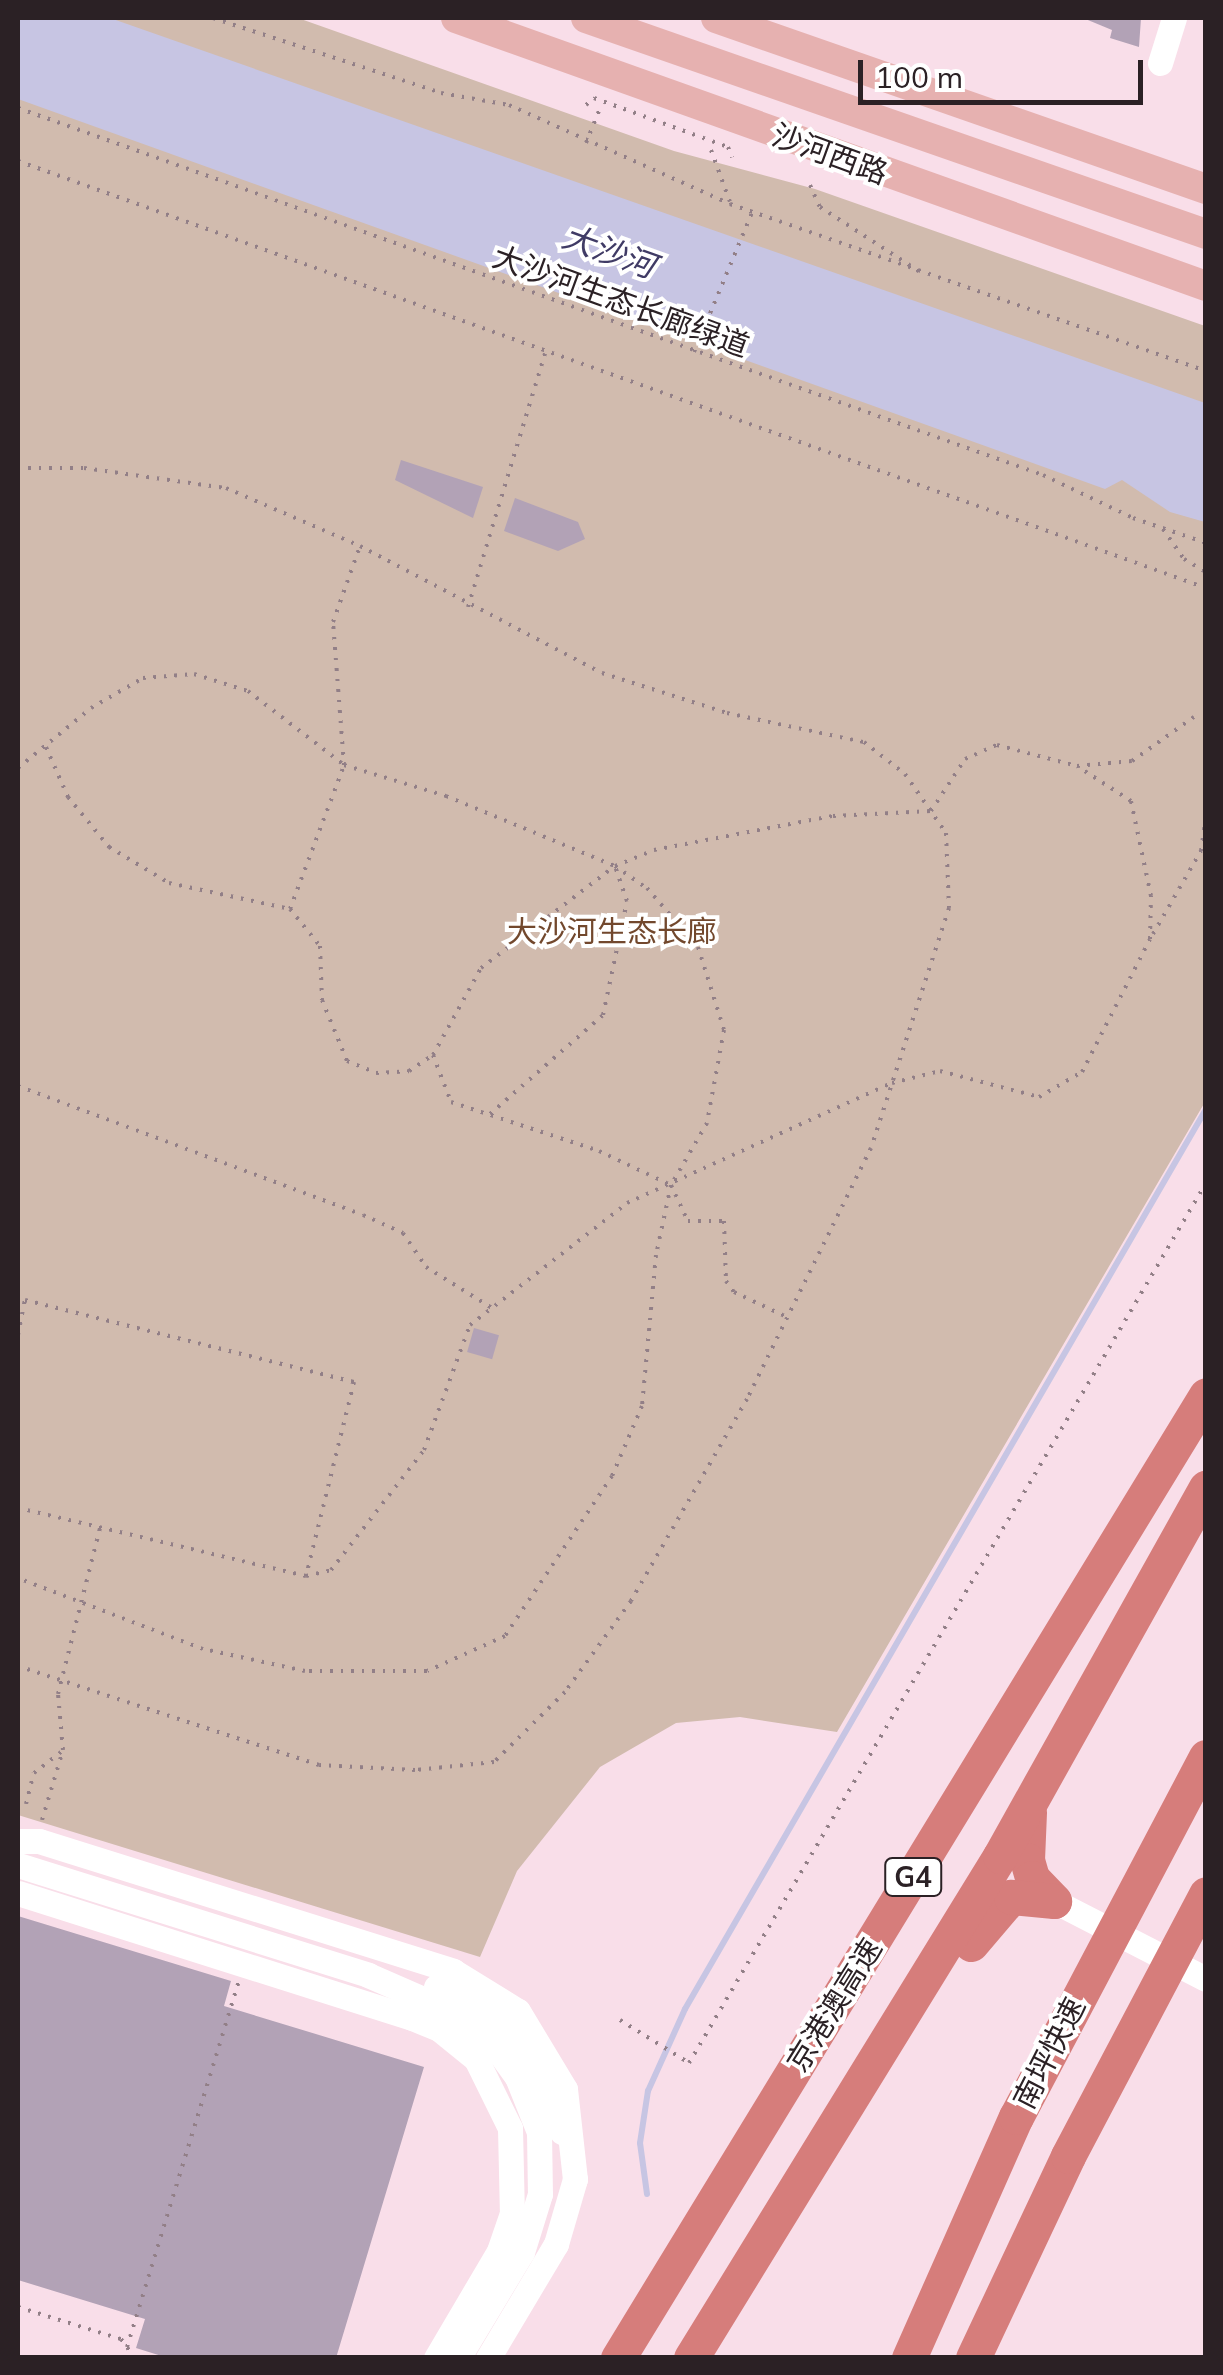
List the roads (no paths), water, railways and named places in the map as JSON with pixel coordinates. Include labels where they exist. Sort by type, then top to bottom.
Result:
[{"type":"highway","name":"京港澳高速","points":[[618,2358],[1206,1394]]},
{"type":"highway","name":"京港澳高速","points":[[690,2358],[1032,1800],[1206,1488]]},
{"type":"highway","points":[[1142,1874],[1206,1746]]},
{"type":"highway","name":"南坪快速","points":[[909,2358],[1016,2117],[1206,1757]]},
{"type":"highway","points":[[1032,1800],[1027,1860],[1032,1878],[1054,1900]]},
{"type":"highway","points":[[715,2358],[986,1920],[1011,1897],[1054,1900]]},
{"type":"highway","points":[[973,2358],[1068,2156],[1203,1900]]},
{"type":"main road","name":"沙河西路","points":[[456,18],[1206,286]]},
{"type":"main road","name":"沙河西路","points":[[586,18],[1206,234]]},
{"type":"main road","points":[[716,18],[1206,189]]},
{"type":"main road","points":[[786,41],[997,160]]},
{"type":"main road","points":[[828,153],[903,165],[1030,209],[1047,192],[1034,172]]},
{"type":"lane","points":[[1160,63],[1174,18]]},
{"type":"lane","points":[[18,1841],[39,1840],[453,1971],[498,1994],[536,2033],[559,2074],[572,2116],[575,2179],[556,2244],[488,2358]]},
{"type":"lane","points":[[18,1864],[368,1975],[429,1999],[478,2030],[517,2077],[538,2132],[542,2162],[534,2225],[458,2358]]},
{"type":"lane","points":[[18,1893],[438,2029],[476,2060],[501,2101],[516,2188],[498,2250],[436,2358]]},
{"type":"lane","points":[[1054,1900],[1206,1980]]},
{"type":"lane","points":[[368,1975],[437,1987],[500,2024],[547,2092],[575,2179]]},
{"type":"water","name":"大沙河","points":[[18,18],[110,18],[1205,403],[1205,522],[1170,512],[1122,480],[1105,489],[18,99]]},
{"type":"waterway","points":[[647,2194],[640,2143],[648,2091],[685,2009],[1206,1109]]},
{"type":"park label","name":"大沙河生态长廊","points":[[612,931]]}]
